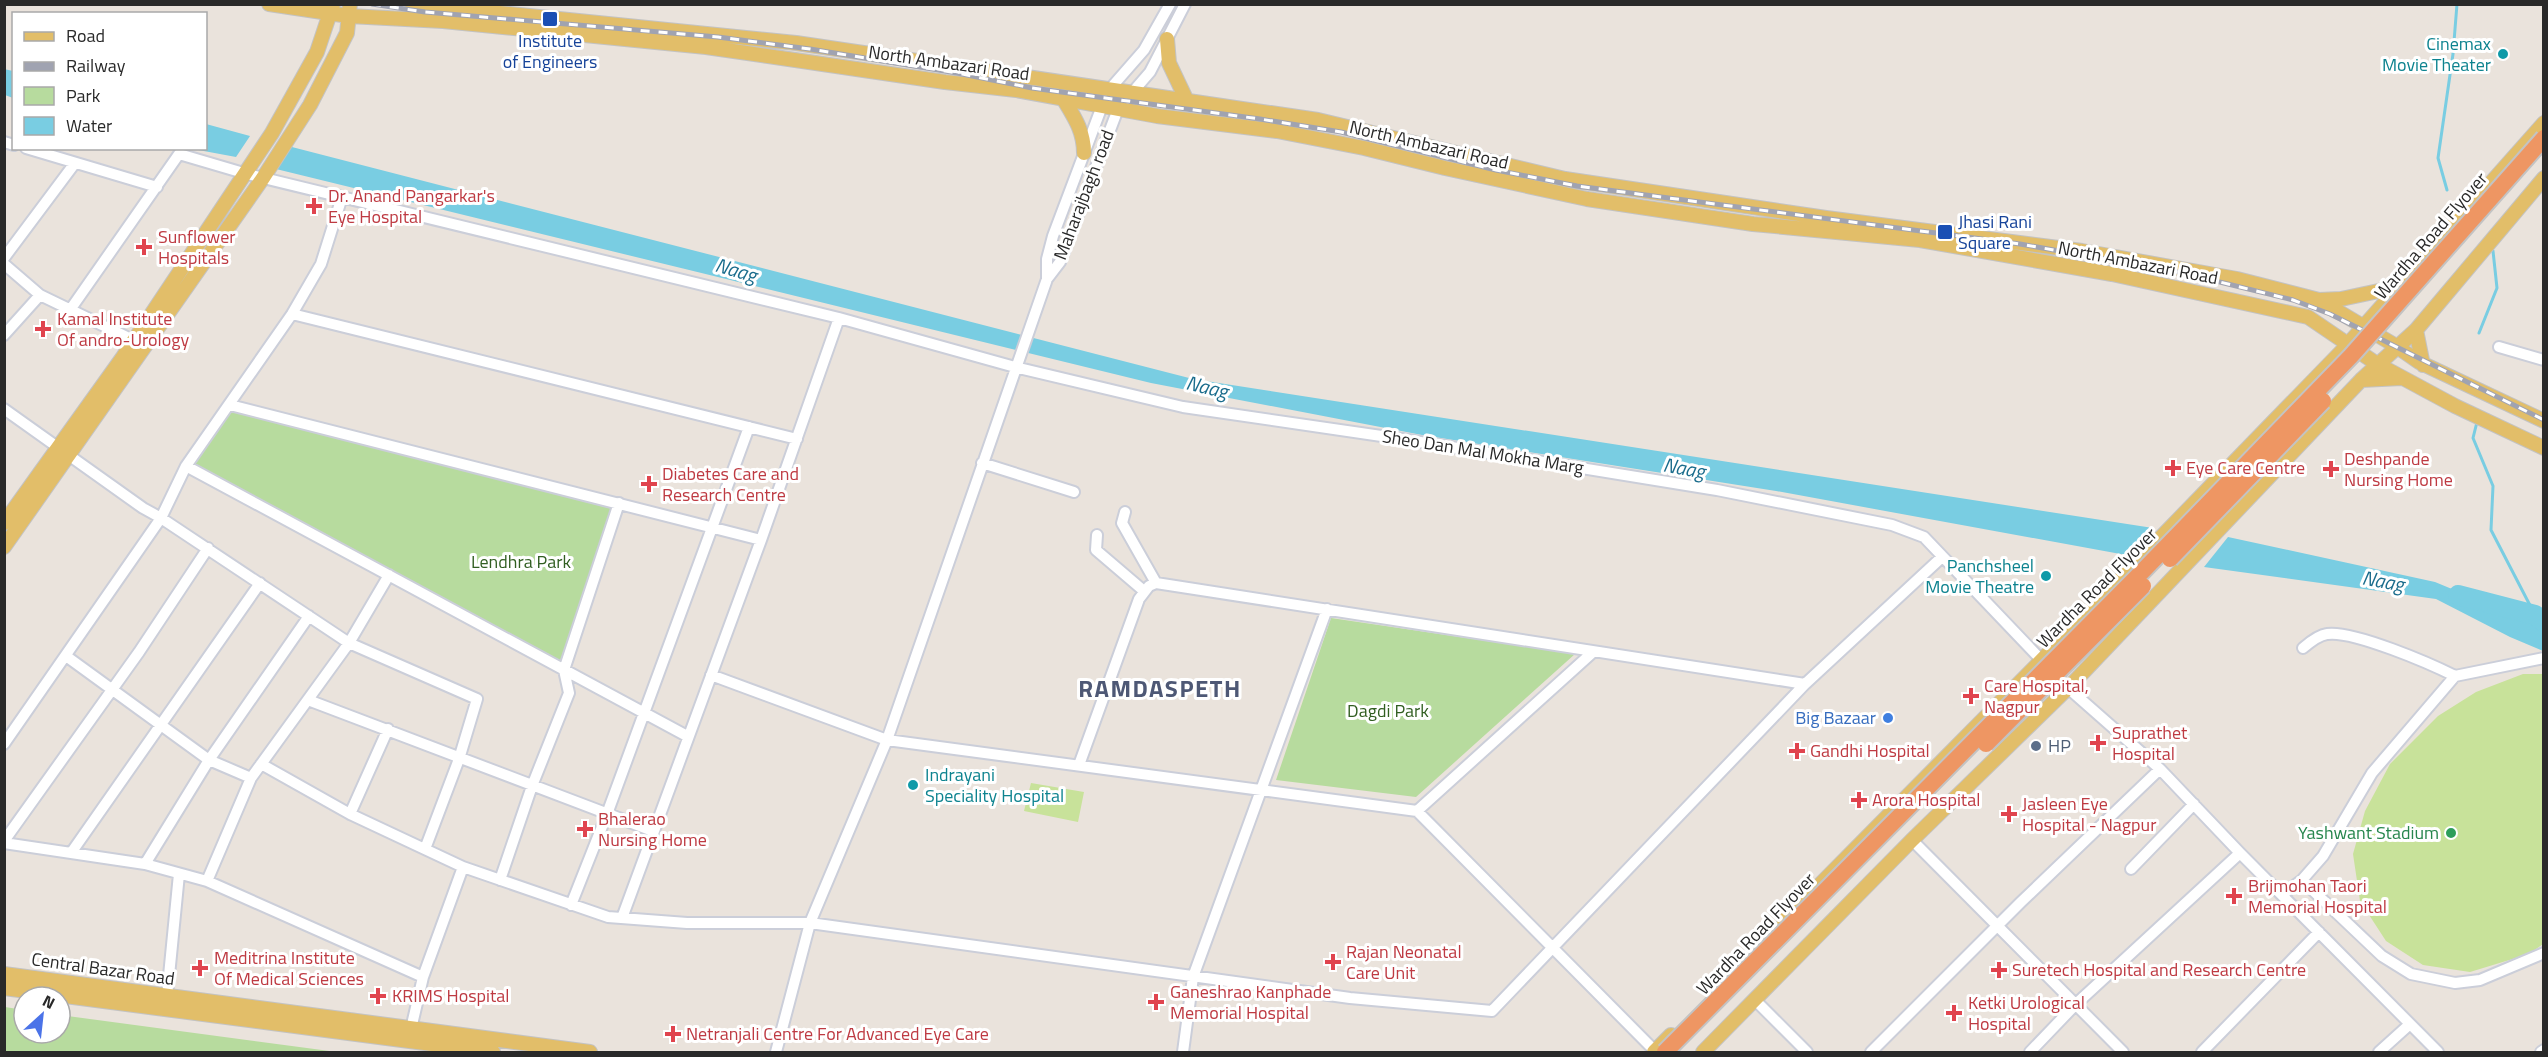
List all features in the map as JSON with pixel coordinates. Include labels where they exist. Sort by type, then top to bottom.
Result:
[{"type":"highway","name":"Wardha Road Flyover","points":[[1658,1052],[2135,579],[2351,356],[2544,138]]},
{"type":"highway","name":"Wardha Road Flyover","points":[[1679,1053],[1840,887],[2097,634],[2343,380],[2544,154]]},
{"type":"main road","name":"North Ambazari Road","points":[[269,4],[331,8],[706,47],[945,82],[1016,90],[1118,109],[1277,131],[1364,147],[1445,168],[1587,199],[1753,224],[1920,240],[2112,274],[2307,317],[2377,364],[2456,406],[2544,448]]},
{"type":"main road","name":"North Ambazari Road","points":[[412,4],[796,43],[1318,120],[1565,179],[1826,218],[2082,251],[2237,279],[2319,300],[2364,326],[2423,365],[2544,421]]},
{"type":"main road","points":[[4,547],[133,340],[272,134],[317,52],[331,8]]},
{"type":"main road","points":[[4,523],[63,452],[263,178],[333,65],[347,33],[349,10]]},
{"type":"main road","points":[[1167,39],[1169,63],[1187,101]]},
{"type":"main road","points":[[1064,100],[1078,122],[1084,138],[1084,153]]},
{"type":"main road","points":[[1658,1052],[2347,345],[2402,286],[2544,123]]},
{"type":"main road","points":[[1703,1053],[1912,840],[2068,688],[2361,380],[2416,330],[2544,178]]},
{"type":"main road","points":[[2080,269],[2082,251]]},
{"type":"main road","points":[[2319,300],[2341,299],[2402,286]]},
{"type":"main road","points":[[2416,330],[2423,365]]},
{"type":"main road","points":[[2361,380],[2404,378]]},
{"type":"main road","name":"Central Bazar Road","points":[[4,974],[590,1053]]},
{"type":"main road","name":"Central Bazar Road","points":[[4,988],[493,1053]]},
{"type":"street","name":"Maharajbagh road","points":[[1047,279],[1047,259],[1053,236],[1109,90],[1144,50],[1170,4]]},
{"type":"street","name":"Maharajbagh road","points":[[1047,279],[1060,262],[1118,109],[1150,72],[1185,4]]},
{"type":"street","points":[[33,150],[157,187],[70,310]]},
{"type":"street","name":"Sheo Dan Mal Mokha Marg","points":[[157,187],[179,154],[247,174],[839,318],[1015,367],[1183,407],[1426,442],[1794,505],[1892,525],[1914,533],[1924,537],[2068,688],[2160,769],[2438,1053]]},
{"type":"street","points":[[4,258],[75,163]]},
{"type":"street","points":[[4,744],[161,518],[186,466],[292,314],[321,264],[342,197]]},
{"type":"street","points":[[4,264],[40,295],[133,340]]},
{"type":"street","points":[[776,1053],[810,923],[886,740],[1047,279]]},
{"type":"street","points":[[4,335],[40,295]]},
{"type":"street","points":[[292,314],[797,439]]},
{"type":"street","points":[[622,918],[687,736],[761,540],[839,318]]},
{"type":"street","points":[[2499,347],[2544,360]]},
{"type":"street","points":[[230,405],[761,540]]},
{"type":"street","points":[[4,410],[143,508],[208,548],[349,643],[477,699],[459,759],[424,849]]},
{"type":"street","points":[[571,904],[607,814],[749,427]]},
{"type":"street","points":[[982,463],[1074,492]]},
{"type":"street","points":[[186,466],[687,736]]},
{"type":"street","points":[[501,880],[532,786],[568,693],[564,670],[619,503]]},
{"type":"street","points":[[1125,512],[1122,524],[1156,584]]},
{"type":"street","points":[[1097,535],[1096,550],[1144,591]]},
{"type":"street","points":[[208,548],[112,691],[4,842],[144,864],[207,881],[423,977]]},
{"type":"street","points":[[261,764],[350,814],[463,867],[608,917],[687,923],[810,923],[1373,1001],[1492,1011],[1805,684],[1942,557]]},
{"type":"street","points":[[207,881],[251,778],[349,643],[389,575]]},
{"type":"street","points":[[71,853],[260,583]]},
{"type":"street","points":[[1079,765],[1144,591],[1156,584],[1805,684]]},
{"type":"street","points":[[1183,1053],[1193,977],[1328,609]]},
{"type":"street","points":[[144,864],[209,760],[309,616]]},
{"type":"street","points":[[2303,648],[2324,634],[2333,633],[2381,645],[2455,676],[2544,658]]},
{"type":"street","points":[[1417,811],[1593,652]]},
{"type":"street","points":[[66,656],[209,760],[251,778]]},
{"type":"street","points":[[711,675],[886,740],[1417,811],[1552,949],[1658,1052]]},
{"type":"street","points":[[2282,895],[2302,880],[2323,856],[2372,773],[2455,676]]},
{"type":"street","points":[[308,700],[653,831]]},
{"type":"street","points":[[350,814],[388,729]]},
{"type":"street","points":[[1871,1053],[1997,926],[2160,769]]},
{"type":"street","points":[[2131,868],[2194,804]]},
{"type":"street","points":[[1912,840],[2123,1053]]},
{"type":"street","points":[[2030,1053],[2076,1004],[2240,853]]},
{"type":"street","points":[[411,1029],[423,977],[463,867]]},
{"type":"street","points":[[167,996],[179,874]]},
{"type":"street","points":[[2302,880],[2382,956],[2411,974],[2455,983],[2480,980],[2544,953]]},
{"type":"street","points":[[2202,1053],[2319,932]]},
{"type":"street","points":[[1755,1000],[1807,1053]]},
{"type":"street","points":[[2379,1053],[2410,1024]]},
{"type":"green space","name":"Lendhra Park","points":[[227,410],[617,510],[564,670],[186,466]]},
{"type":"green space","name":"Dagdi Park","points":[[1331,618],[1575,654],[1416,797],[1276,780]]},
{"type":"green space","name":"Yashwant Stadium","points":[[2523,674],[2543,674],[2543,944],[2529,954],[2470,972],[2423,965],[2386,941],[2360,901],[2353,854],[2365,811],[2390,764],[2438,716],[2476,692]]},
{"type":"green space","points":[[1031,783],[1084,792],[1078,822],[1024,811]]},
{"type":"green space","points":[[5,1007],[12,1008],[12,1045],[72,1045],[72,1017],[337,1052],[5,1052]]},
{"type":"water","points":[[4,69],[12,71],[12,98],[5,95]]},
{"type":"water","points":[[207,124],[250,136],[236,157],[198,150],[207,150]]},
{"type":"water","points":[[288,146],[1193,379],[2153,528],[2126,555],[1776,491],[1422,435],[1151,383],[276,169]]},
{"type":"water","points":[[2228,537],[2435,582],[2493,606],[2539,615],[2543,617],[2543,651],[2510,637],[2436,599],[2204,567]]},
{"type":"waterway","points":[[2447,190],[2438,158],[2453,54],[2457,4]]},
{"type":"waterway","points":[[2479,333],[2497,288],[2493,251]]},
{"type":"waterway","points":[[2477,422],[2473,438],[2493,486],[2491,530],[2535,615]]},
{"type":"waterway","name":"Naag","points":[[2458,595],[2535,615],[2544,622]]},
{"type":"railway","points":[[372,4],[425,12],[718,37],[810,49],[1032,88],[1341,132],[1496,170],[1577,186],[2020,244],[2183,273],[2293,300],[2330,314],[2544,420]]},
{"type":"place","name":"Institute of Engineers","points":[[550,19]]},
{"type":"place","name":"Cinemax Movie Theater","points":[[2503,54]]},
{"type":"place","name":"Dr. Anand Pangarkar's Eye Hospital","points":[[314,206]]},
{"type":"place","name":"Jhasi Rani Square","points":[[1945,232]]},
{"type":"place","name":"Sunflower Hospitals","points":[[144,247]]},
{"type":"place","name":"Kamal Institute Of andro-Urology","points":[[43,329]]},
{"type":"place","name":"Eye Care Centre","points":[[2173,468]]},
{"type":"place","name":"Deshpande Nursing Home","points":[[2331,469]]},
{"type":"place","name":"Diabetes Care and Research Centre","points":[[649,484]]},
{"type":"place","name":"Panchsheel Movie Theatre","points":[[2046,576]]},
{"type":"place","name":"Care Hospital, Nagpur","points":[[1971,696]]},
{"type":"place","name":"Big Bazaar","points":[[1888,718]]},
{"type":"place","name":"Suprathet Hospital","points":[[2098,743]]},
{"type":"place","name":"HP","points":[[2036,746]]},
{"type":"place","name":"Gandhi Hospital","points":[[1797,751]]},
{"type":"place","name":"Indrayani Speciality Hospital","points":[[913,785]]},
{"type":"place","name":"Arora Hospital","points":[[1859,800]]},
{"type":"place","name":"Jasleen Eye Hospital - Nagpur","points":[[2009,814]]},
{"type":"place","name":"Bhalerao Nursing Home","points":[[585,829]]},
{"type":"place","name":"Yashwant Stadium","points":[[2451,833]]},
{"type":"place","name":"Brijmohan Taori Memorial Hospital","points":[[2234,896]]},
{"type":"place","name":"Rajan Neonatal Care Unit","points":[[1333,962]]},
{"type":"place","name":"Meditrina Institute Of Medical Sciences","points":[[200,968]]},
{"type":"place","name":"Suretech Hospital and Research Centre","points":[[1999,970]]},
{"type":"place","name":"KRIMS Hospital","points":[[378,996]]},
{"type":"place","name":"Ganeshrao Kanphade Memorial Hospital","points":[[1156,1002]]},
{"type":"place","name":"Ketki Urological Hospital","points":[[1954,1013]]},
{"type":"place","name":"Netranjali Centre For Advanced Eye Care","points":[[673,1034]]},
{"type":"district","name":"RAMDASPETH","points":[[1160,689]]}]
